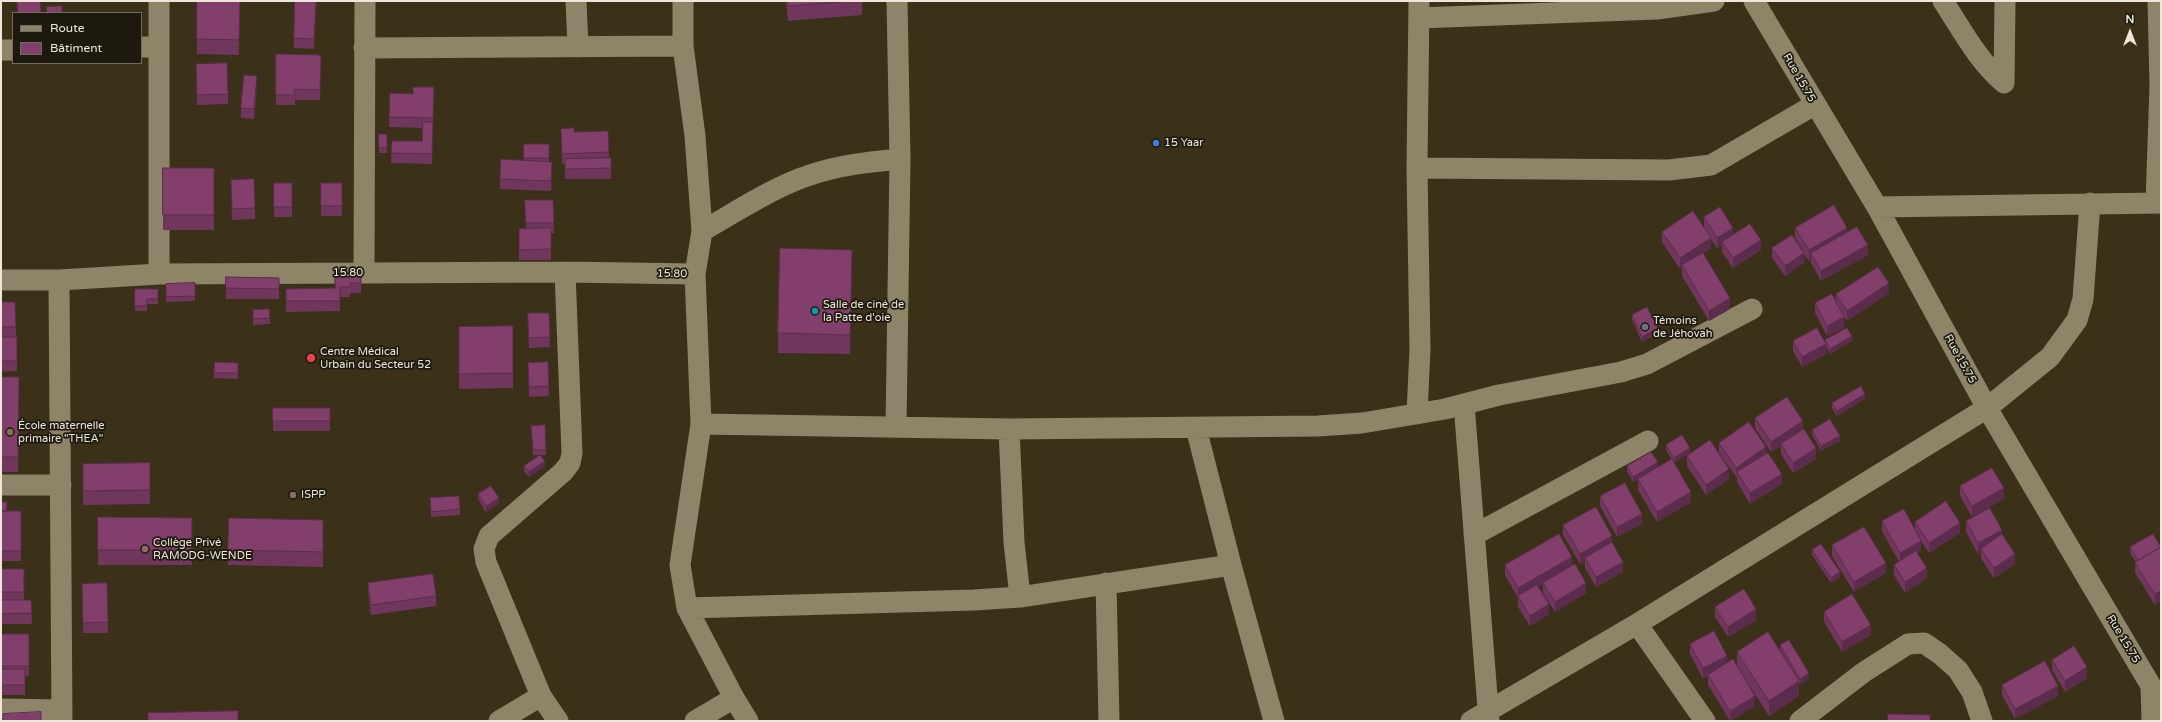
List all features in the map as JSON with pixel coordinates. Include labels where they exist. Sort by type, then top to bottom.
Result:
[{"type":"street","points":[[159,1],[150,47],[159,274]]},
{"type":"street","points":[[364,273],[365,1]]},
{"type":"street","points":[[576,1],[578,47]]},
{"type":"street","points":[[683,1],[683,46],[695,136],[702,231],[695,274],[701,424],[680,565],[687,608],[734,698],[748,721]]},
{"type":"street","points":[[896,427],[900,159],[897,1]]},
{"type":"street","points":[[1417,414],[1420,349],[1417,168],[1419,10],[1572,6],[1657,9],[1714,1]]},
{"type":"street","name":"Rue 15.75","points":[[1754,1],[1814,105],[1877,206],[1987,408],[2156,686],[2152,721]]},
{"type":"street","points":[[1943,1],[1975,52],[1990,71],[2004,83],[2005,1]]},
{"type":"street","points":[[1877,206],[2159,203],[2160,85],[2158,1]]},
{"type":"street","points":[[364,48],[683,46]]},
{"type":"street","points":[[1,50],[12,50]]},
{"type":"street","points":[[1417,168],[1669,170],[1696,168],[1711,165],[1814,105]]},
{"type":"street","points":[[702,231],[767,194],[809,175],[850,165],[900,159]]},
{"type":"street","points":[[1464,404],[1474,535],[1483,718],[1987,408],[2050,358],[2077,320],[2083,299],[2090,203]]},
{"type":"street","points":[[558,721],[541,696],[486,562],[484,549],[489,536],[563,472],[570,463],[572,453],[565,272]]},
{"type":"street","name":"15.80","points":[[1,280],[59,280],[159,274],[565,272],[695,274]]},
{"type":"street","points":[[1,709],[62,716],[59,280]]},
{"type":"street","points":[[701,424],[1009,429],[1318,426],[1362,422],[1417,414],[1499,395],[1621,372],[1647,364],[1752,309]]},
{"type":"street","points":[[1196,428],[1231,565],[1274,721]]},
{"type":"street","points":[[1009,429],[1014,542],[1020,597]]},
{"type":"street","points":[[1474,535],[1648,441]]},
{"type":"street","points":[[1,485],[61,485]]},
{"type":"street","points":[[687,608],[966,600],[1020,597],[1231,565]]},
{"type":"street","points":[[1106,583],[1109,721]]},
{"type":"street","points":[[1637,624],[1705,721]]},
{"type":"street","points":[[1800,721],[1864,672],[1908,644],[1924,643],[1940,654],[1958,670],[1972,692],[1982,721]]},
{"type":"street","points":[[499,721],[541,696]]},
{"type":"street","points":[[695,721],[734,698]]},
{"type":"building","points":[[17,1],[40,1],[41,12],[18,12]]},
{"type":"building","points":[[197,1],[240,1],[239,40],[197,39]]},
{"type":"building","points":[[295,1],[316,2],[314,39],[294,38]]},
{"type":"building","points":[[787,1],[850,1],[788,6]]},
{"type":"building","points":[[62,6],[62,12],[47,12],[46,7]]},
{"type":"building","points":[[276,54],[321,55],[320,90],[294,89],[295,95],[276,95]]},
{"type":"building","points":[[227,63],[228,94],[197,95],[196,64]]},
{"type":"building","points":[[244,75],[257,76],[254,109],[241,108]]},
{"type":"building","points":[[413,87],[434,87],[433,118],[389,117],[390,93],[413,94]]},
{"type":"building","points":[[423,122],[433,122],[432,154],[391,153],[392,141],[422,141]]},
{"type":"building","points":[[574,128],[574,132],[608,131],[609,152],[562,154],[561,129]]},
{"type":"building","points":[[379,134],[387,134],[387,148],[379,147]]},
{"type":"building","points":[[524,144],[549,144],[549,158],[524,158]]},
{"type":"building","points":[[611,158],[611,168],[565,169],[565,159]]},
{"type":"building","points":[[501,159],[552,162],[551,181],[500,179]]},
{"type":"building","points":[[163,168],[214,168],[214,215],[163,215]]},
{"type":"building","points":[[254,179],[255,208],[232,209],[231,180]]},
{"type":"building","points":[[274,183],[292,183],[292,207],[274,207]]},
{"type":"building","points":[[321,183],[342,183],[342,206],[321,206]]},
{"type":"building","points":[[525,200],[553,200],[554,223],[526,223]]},
{"type":"building","points":[[1834,205],[1847,228],[1809,250],[1795,228]]},
{"type":"building","points":[[1720,207],[1733,228],[1717,238],[1704,217]]},
{"type":"building","points":[[1693,211],[1711,238],[1680,258],[1662,232]]},
{"type":"building","points":[[1750,224],[1761,240],[1733,258],[1722,242]]},
{"type":"building","points":[[1857,227],[1868,245],[1821,271],[1811,253]]},
{"type":"building","points":[[551,228],[551,249],[519,250],[519,229]]},
{"type":"building","points":[[1792,235],[1804,253],[1785,266],[1772,248]]},
{"type":"building","name":"Salle de ciné de la Patte d'oie","points":[[780,248],[852,250],[850,335],[778,333]]},
{"type":"building","points":[[1703,253],[1730,298],[1709,311],[1682,265]]},
{"type":"building","points":[[1878,267],[1889,283],[1847,311],[1836,294]]},
{"type":"building","points":[[335,276],[361,276],[361,283],[350,283],[350,287],[340,287],[340,301],[286,301],[286,289],[335,288]]},
{"type":"building","points":[[226,277],[279,278],[279,289],[226,288]]},
{"type":"building","points":[[195,283],[195,296],[166,297],[166,284]]},
{"type":"building","points":[[135,289],[158,289],[158,299],[147,299],[147,306],[135,306]]},
{"type":"building","points":[[1832,294],[1844,317],[1827,326],[1815,303]]},
{"type":"building","points":[[1,302],[15,302],[16,327],[1,327]]},
{"type":"building","name":"Témoins de Jéhovah","points":[[1647,307],[1658,328],[1642,337],[1632,315]]},
{"type":"building","points":[[269,309],[270,318],[253,319],[253,310]]},
{"type":"building","points":[[528,313],[549,313],[550,337],[529,338]]},
{"type":"building","points":[[513,326],[513,373],[459,374],[459,327]]},
{"type":"building","points":[[1817,328],[1826,344],[1802,357],[1793,341]]},
{"type":"building","points":[[1847,328],[1852,336],[1830,349],[1825,340]]},
{"type":"building","points":[[1,337],[17,337],[17,361],[1,361]]},
{"type":"building","points":[[215,362],[238,363],[238,373],[214,373]]},
{"type":"building","points":[[548,362],[549,386],[529,387],[528,363]]},
{"type":"building","name":"École maternelle primaire \"THEA\"","points":[[1,377],[19,377],[18,457],[1,457]]},
{"type":"building","points":[[1861,386],[1865,394],[1837,411],[1832,403]]},
{"type":"building","points":[[1787,397],[1803,421],[1771,442],[1755,418]]},
{"type":"building","points":[[273,408],[330,408],[330,421],[273,421]]},
{"type":"building","points":[[1830,419],[1840,436],[1821,446],[1812,430]]},
{"type":"building","points":[[1749,422],[1766,447],[1736,468],[1719,443]]},
{"type":"building","points":[[545,425],[546,450],[533,450],[531,426]]},
{"type":"building","points":[[1804,429],[1816,448],[1793,463],[1781,444]]},
{"type":"building","points":[[1682,435],[1690,448],[1674,458],[1666,445]]},
{"type":"building","points":[[1710,440],[1729,469],[1706,485],[1687,456]]},
{"type":"building","points":[[1651,452],[1658,462],[1633,477],[1627,466]]},
{"type":"building","points":[[1768,453],[1782,474],[1750,493],[1737,472]]},
{"type":"building","points":[[540,455],[545,461],[529,472],[524,466]]},
{"type":"building","points":[[1672,459],[1691,492],[1657,512],[1638,479]]},
{"type":"building","points":[[150,463],[150,490],[83,491],[83,464]]},
{"type":"building","points":[[1992,468],[2004,488],[1972,506],[1960,486]]},
{"type":"building","points":[[1625,483],[1642,514],[1617,527],[1600,496]]},
{"type":"building","points":[[491,486],[499,498],[486,506],[478,494]]},
{"type":"building","points":[[459,496],[460,509],[431,512],[430,498]]},
{"type":"building","points":[[1946,501],[1960,523],[1929,543],[1915,522]]},
{"type":"building","points":[[1,502],[7,502],[6,511],[1,511]]},
{"type":"building","points":[[1596,507],[1612,536],[1580,554],[1563,525]]},
{"type":"building","points":[[1990,508],[2002,530],[1978,543],[1966,521]]},
{"type":"building","points":[[1904,509],[1921,541],[1900,553],[1882,521]]},
{"type":"building","points":[[1,511],[21,511],[21,551],[1,551]]},
{"type":"building","points":[[98,517],[192,518],[192,550],[98,550]]},
{"type":"building","points":[[229,518],[323,520],[323,552],[228,550]]},
{"type":"building","points":[[1864,527],[1886,563],[1854,582],[1832,545]]},
{"type":"building","points":[[1559,534],[1572,557],[1518,588],[1505,565]]},
{"type":"building","points":[[2002,534],[2015,554],[1994,568],[1981,549]]},
{"type":"building","points":[[2153,534],[2161,547],[2138,560],[2130,547]]},
{"type":"building","points":[[1612,542],[1623,562],[1596,577],[1585,558]]},
{"type":"building","points":[[1821,544],[1840,572],[1831,578],[1812,550]]},
{"type":"building","points":[[2161,547],[2161,591],[2155,594],[2135,563]]},
{"type":"building","points":[[1916,551],[1927,568],[1905,582],[1894,565]]},
{"type":"building","points":[[1575,564],[1586,583],[1555,602],[1543,583]]},
{"type":"building","points":[[1,569],[24,569],[24,592],[1,592]]},
{"type":"building","points":[[433,574],[436,596],[371,605],[368,583]]},
{"type":"building","points":[[107,583],[108,622],[83,623],[82,584]]},
{"type":"building","points":[[1537,585],[1549,604],[1530,616],[1518,596]]},
{"type":"building","points":[[1744,589],[1756,609],[1728,627],[1715,607]]},
{"type":"building","points":[[1852,594],[1871,625],[1842,642],[1824,612]]},
{"type":"building","points":[[1,600],[31,600],[32,613],[1,614]]},
{"type":"building","points":[[1714,631],[1727,656],[1703,668],[1690,644]]},
{"type":"building","points":[[1768,632],[1799,681],[1769,701],[1737,652]]},
{"type":"building","points":[[1,634],[29,634],[29,666],[1,666]]},
{"type":"building","points":[[1789,640],[1809,673],[1800,679],[1780,645]]},
{"type":"building","points":[[2074,646],[2087,667],[2065,681],[2052,660]]},
{"type":"building","points":[[1733,659],[1755,696],[1730,711],[1708,675]]},
{"type":"building","points":[[2045,661],[2058,686],[2015,709],[2002,685]]},
{"type":"building","points":[[1,669],[25,669],[25,685],[1,685]]},
{"type":"building","points":[[238,711],[238,721],[148,721],[148,713]]},
{"type":"building","points":[[41,712],[41,721],[3,721],[3,714]]},
{"type":"building","points":[[1888,714],[1930,715],[1930,721],[1888,721]]},
{"type":"place","name":"15 Yaar","points":[[1156,143]]},
{"type":"place","name":"Salle de ciné de la Patte d'oie","points":[[815,311]]},
{"type":"place","name":"Témoins de Jéhovah","points":[[1645,327]]},
{"type":"place","name":"Centre Médical Urbain du Secteur 52","points":[[311,358]]},
{"type":"place","name":"École maternelle primaire \"THEA\"","points":[[10,432]]},
{"type":"place","name":"ISPP","points":[[293,495]]},
{"type":"place","name":"Collège Privé RAMODG-WENDE","points":[[145,549]]}]
